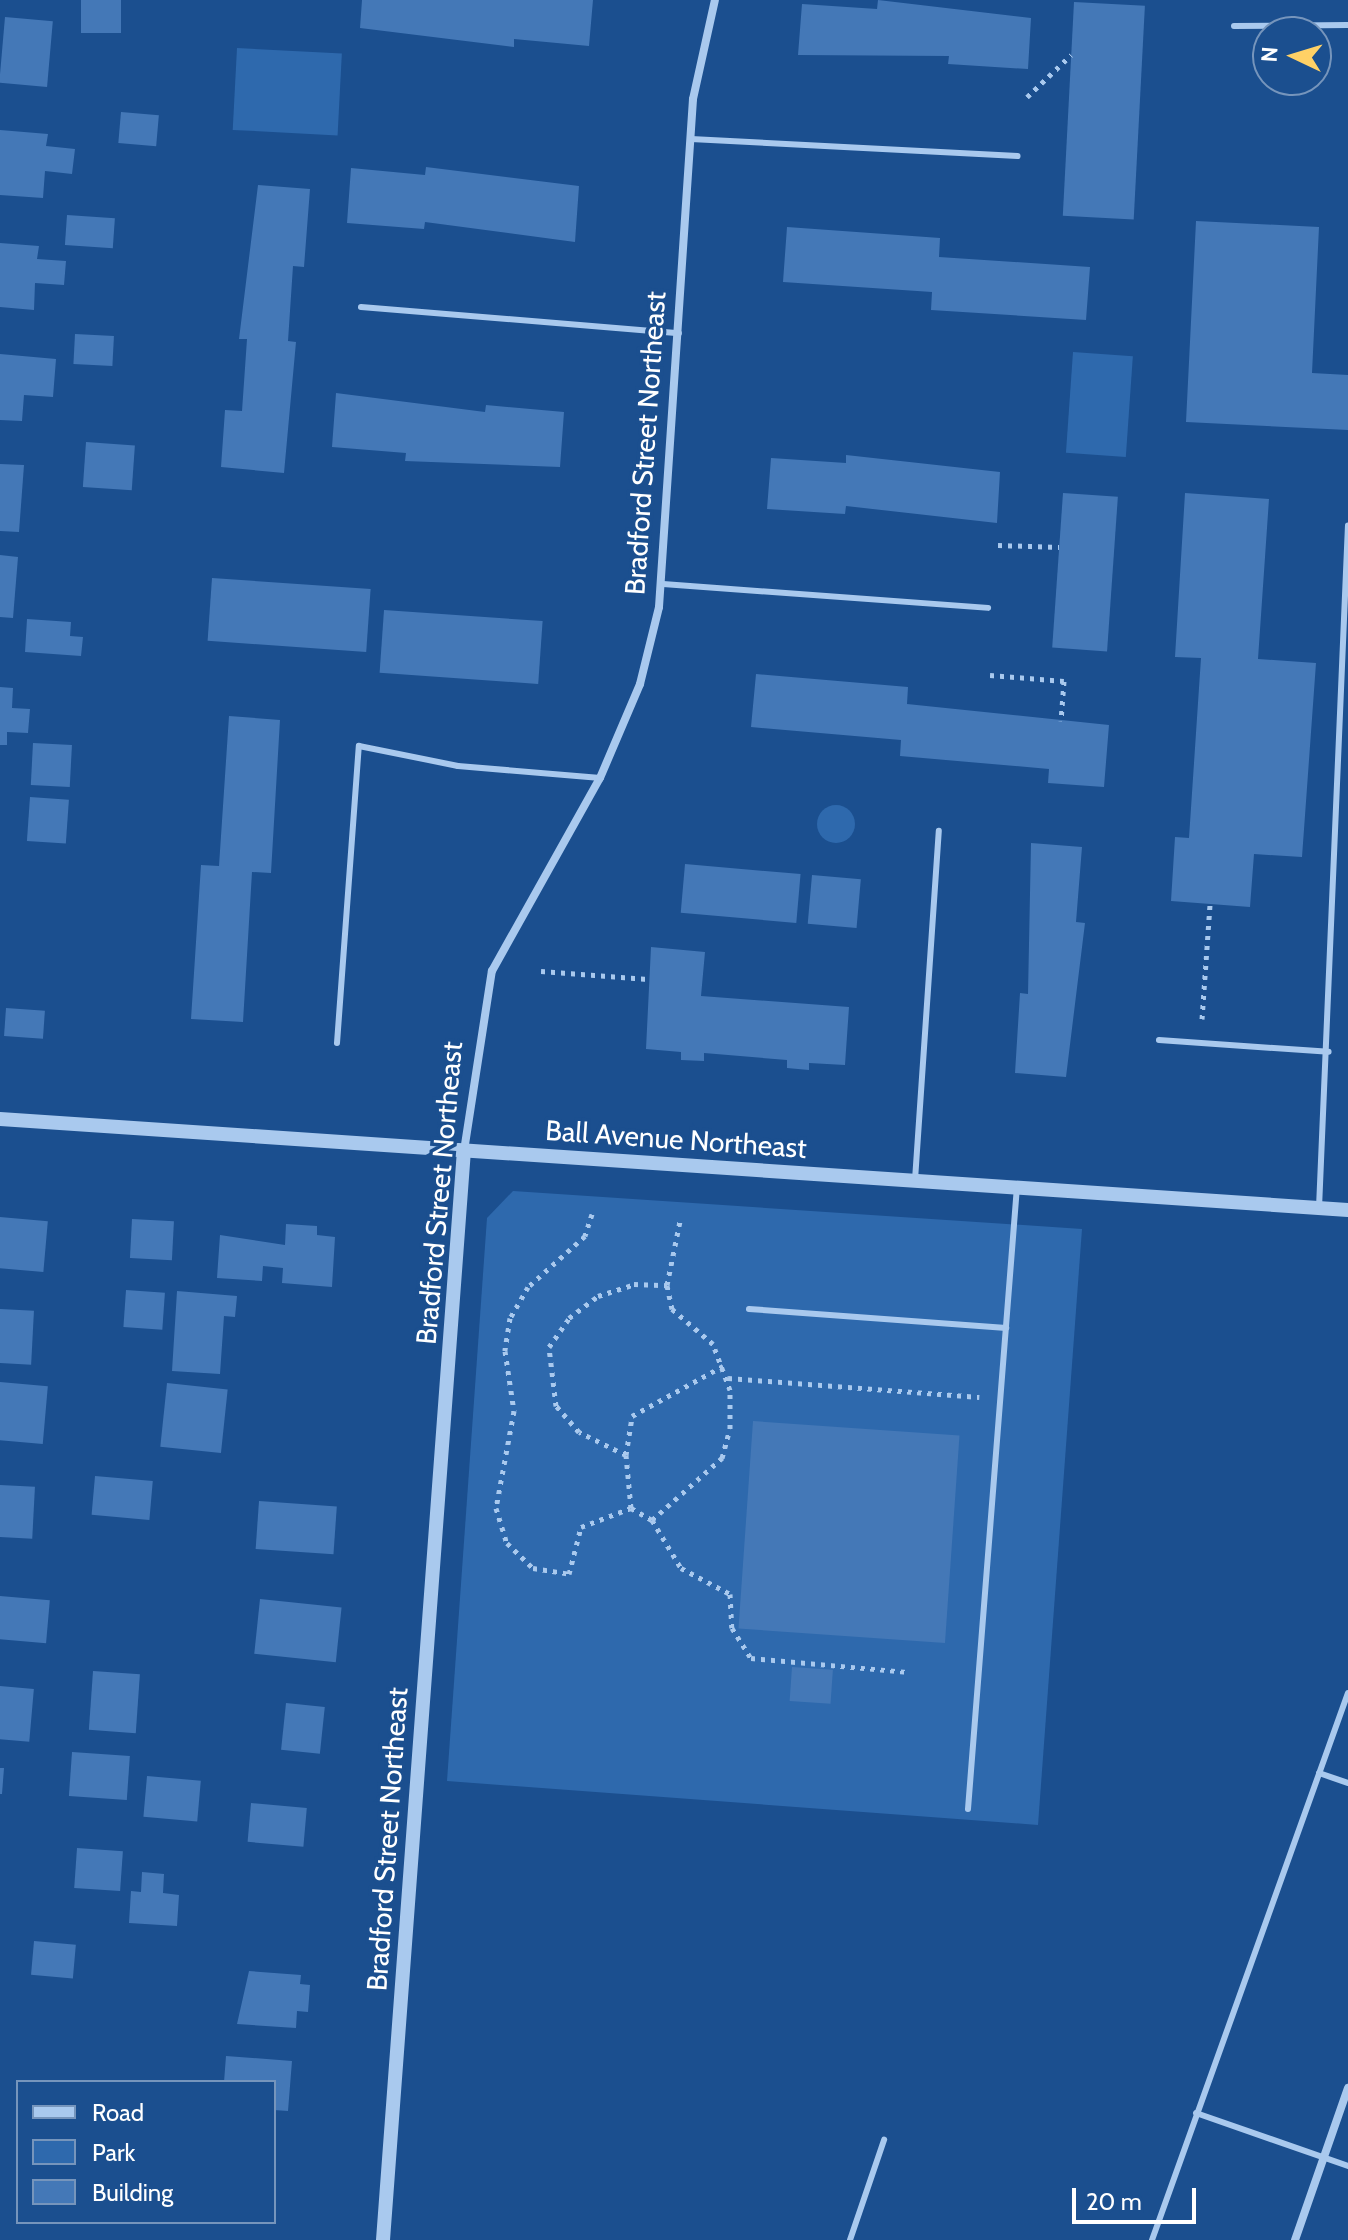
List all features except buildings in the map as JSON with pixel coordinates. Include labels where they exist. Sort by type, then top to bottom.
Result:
[{"type":"street","name":"Bradford Street Northeast","points":[[383,2240],[464,1151],[492,971],[600,778],[640,684],[663,584],[691,139],[700,51],[715,0]]},
{"type":"street","name":"Ball Avenue Northeast","points":[[0,1119],[1348,1210]]},
{"type":"street","points":[[1295,2240],[1348,2088]]},
{"type":"lane","points":[[1234,26],[1348,25]]},
{"type":"lane","points":[[691,139],[1018,156]]},
{"type":"lane","points":[[361,307],[679,333]]},
{"type":"lane","points":[[1319,1208],[1329,1052],[1332,793],[1348,526]]},
{"type":"lane","points":[[663,584],[988,608]]},
{"type":"lane","points":[[337,1043],[359,746],[458,766],[600,778]]},
{"type":"lane","points":[[915,1180],[939,831]]},
{"type":"lane","points":[[1159,1040],[1329,1052]]},
{"type":"lane","points":[[968,1809],[1017,1187]]},
{"type":"lane","points":[[749,1309],[1006,1328]]},
{"type":"lane","points":[[1152,2240],[1348,1693]]},
{"type":"lane","points":[[1319,1773],[1348,1783]]},
{"type":"lane","points":[[1196,2113],[1348,2166]]},
{"type":"lane","points":[[850,2240],[884,2140]]},
{"type":"path","points":[[1027,97],[1071,55]]},
{"type":"path","points":[[998,545],[1059,547]]},
{"type":"path","points":[[990,675],[1064,681],[1061,721]]},
{"type":"path","points":[[1200,1043],[1210,904]]},
{"type":"path","points":[[541,971],[648,979]]},
{"type":"path","points":[[592,1214],[585,1236],[528,1287],[510,1318],[505,1351],[514,1411],[496,1508],[518,1558],[569,1574],[581,1527],[631,1508]]},
{"type":"path","points":[[652,1520],[722,1458],[730,1429],[728,1378],[723,1366],[708,1336],[672,1309],[667,1285],[680,1221]]},
{"type":"path","points":[[626,1455],[593,1441],[561,1413],[549,1388],[549,1347],[569,1318],[598,1296],[634,1284],[667,1285]]},
{"type":"path","points":[[631,1508],[626,1455],[632,1416],[723,1366]]},
{"type":"path","points":[[728,1378],[1000,1398]]},
{"type":"path","points":[[631,1508],[652,1520],[681,1568],[730,1594],[732,1628],[751,1658],[909,1672]]},
{"type":"green space","points":[[237,48],[342,53],[338,135],[233,130]]},
{"type":"green space","points":[[1073,352],[1133,356],[1126,457],[1066,453]]},
{"type":"green space","points":[[836,805],[849,811],[855,824],[849,837],[836,843],[823,837],[817,824],[823,811]]},
{"type":"green space","points":[[513,1191],[1082,1229],[1038,1825],[447,1781],[487,1218]]}]
